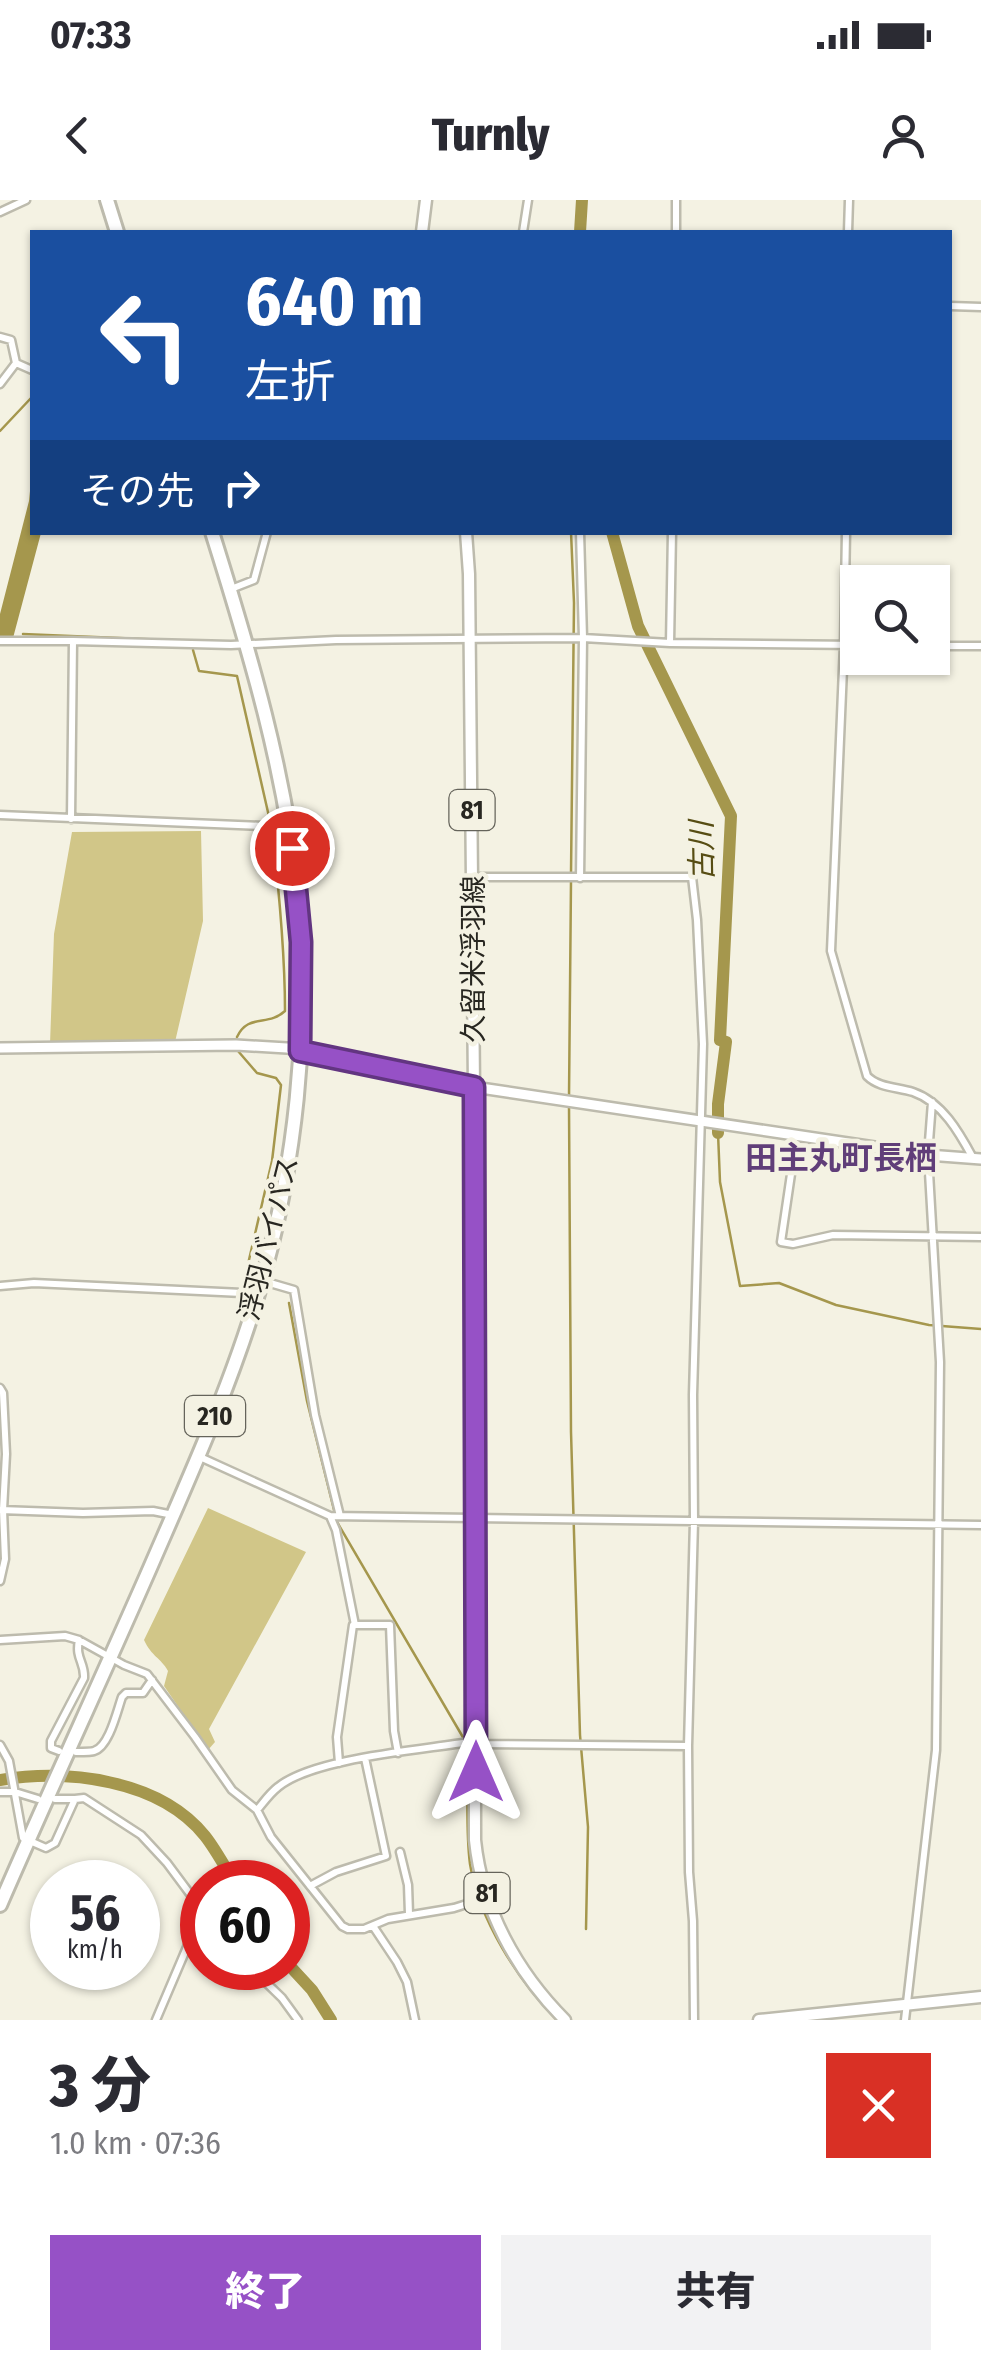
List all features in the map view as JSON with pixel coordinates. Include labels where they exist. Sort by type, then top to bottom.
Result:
[{"type":"highway","points":[[107,200],[116,230]]},
{"type":"highway","name":"浮羽バイパス","points":[[0,1905],[53,1794],[61,1756],[111,1658],[233,1370],[258,1297],[294,1128],[300,1051],[301,942],[288,823],[278,764],[247,644],[213,535]]},
{"type":"main road","points":[[422,230],[426,200]]},
{"type":"main road","name":"久留米浮羽線","points":[[466,535],[474,1087],[475,1519],[470,1743],[476,1850],[484,1898],[522,1970],[566,2020]]},
{"type":"main road","points":[[759,2020],[981,1997]]},
{"type":"street","points":[[0,212],[26,200]]},
{"type":"street","points":[[523,230],[528,200]]},
{"type":"street","points":[[676,200],[676,230]]},
{"type":"street","points":[[848,230],[849,200]]},
{"type":"street","points":[[952,306],[981,306]]},
{"type":"street","points":[[0,337],[11,340],[16,363],[0,384]]},
{"type":"street","points":[[16,363],[30,369]]},
{"type":"street","points":[[230,589],[254,580],[266,535]]},
{"type":"street","points":[[580,535],[580,878]]},
{"type":"street","points":[[670,643],[672,535]]},
{"type":"street","points":[[845,565],[846,535]]},
{"type":"street","points":[[0,642],[247,644],[583,638],[840,645]]},
{"type":"street","points":[[70,819],[73,641]]},
{"type":"street","points":[[950,646],[981,646]]},
{"type":"street","points":[[843,675],[831,951],[866,1076],[874,1083],[916,1093],[932,1102],[977,1158]]},
{"type":"street","points":[[0,815],[263,826],[288,823]]},
{"type":"street","points":[[472,877],[692,877],[702,1044],[688,1746],[694,2020]]},
{"type":"street","points":[[0,1048],[236,1044],[300,1051],[474,1087],[928,1155],[977,1158]]},
{"type":"street","points":[[904,2020],[936,1750],[940,1362],[928,1155],[932,1102]]},
{"type":"street","points":[[791,1134],[795,1147],[781,1242],[793,1244],[833,1235],[981,1237]]},
{"type":"street","points":[[262,1281],[294,1290],[355,1624],[337,1737],[338,1763]]},
{"type":"street","points":[[0,1286],[34,1283],[258,1297]]},
{"type":"street","points":[[0,1388],[6,1454],[2,1510],[5,1559],[0,1581]]},
{"type":"street","points":[[199,1456],[335,1516],[981,1525]]},
{"type":"street","points":[[2,1510],[153,1511],[173,1516]]},
{"type":"street","points":[[355,1624],[390,1625],[398,1753]]},
{"type":"street","points":[[0,1640],[65,1636],[146,1674],[232,1790],[257,1810],[290,1860]]},
{"type":"street","points":[[61,1756],[51,1748],[51,1741],[84,1678],[77,1651],[79,1640]]},
{"type":"street","points":[[76,1752],[101,1748],[122,1697],[126,1693],[143,1693],[152,1680]]},
{"type":"street","points":[[257,1810],[281,1784],[296,1776],[338,1763],[398,1753],[470,1743],[688,1746]]},
{"type":"street","points":[[0,1745],[8,1761],[23,1838],[46,1848],[54,1843],[75,1799]]},
{"type":"street","points":[[365,1758],[386,1856],[350,1866],[310,1886],[342,1926],[356,1930],[484,1898]]},
{"type":"street","points":[[0,1792],[38,1799]]},
{"type":"street","points":[[53,1794],[84,1798],[141,1835],[180,1880]]},
{"type":"street","points":[[400,1852],[408,1885],[409,1914]]},
{"type":"street","points":[[373,1926],[408,1982],[415,2020]]},
{"type":"street","points":[[156,2020],[180,1963]]},
{"type":"street","points":[[274,1990],[298,2020]]},
{"type":"shaded area","points":[[30,491],[30,535],[40,535],[13,638],[0,639],[0,614]]},
{"type":"shaded area","points":[[201,831],[203,921],[175,1042],[50,1044],[54,934],[72,832]]},
{"type":"shaded area","points":[[208,1508],[306,1552],[209,1729],[215,1742],[208,1750],[164,1686],[168,1671],[144,1640]]},
{"type":"waterway","name":"古川","points":[[580,230],[582,200]]},
{"type":"waterway","points":[[0,431],[30,399]]},
{"type":"waterway","points":[[571,535],[571,873]]},
{"type":"waterway","name":"古川","points":[[613,535],[638,626],[731,816],[720,1040],[726,1042],[718,1133]]},
{"type":"waterway","points":[[23,634],[191,641]]},
{"type":"waterway","points":[[193,650],[199,671],[237,676],[270,821]]},
{"type":"waterway","points":[[237,1037],[247,1025],[285,1011],[272,829]]},
{"type":"waterway","points":[[569,1098],[571,881]]},
{"type":"waterway","points":[[238,1051],[257,1073],[276,1078],[281,1085],[272,1161],[245,1277]]},
{"type":"waterway","points":[[569,1106],[571,1432],[580,1735],[588,1827],[586,1929]]},
{"type":"waterway","points":[[718,1133],[720,1182],[740,1286],[779,1283],[836,1305],[929,1325],[981,1329]]},
{"type":"waterway","points":[[289,1303],[307,1401],[337,1522],[464,1739]]},
{"type":"waterway","points":[[467,1747],[469,1850],[475,1885],[502,1948],[528,1987],[557,2020]]},
{"type":"waterway","points":[[0,1780],[82,1778],[138,1790],[186,1817],[221,1860]]},
{"type":"waterway","points":[[310,1988],[331,2020]]},
{"type":"district","name":"田主丸町長栖","points":[[841,1158]]},
{"type":"route","points":[[292,848],[301,942],[300,1051],[474,1087],[476,1772]]}]
